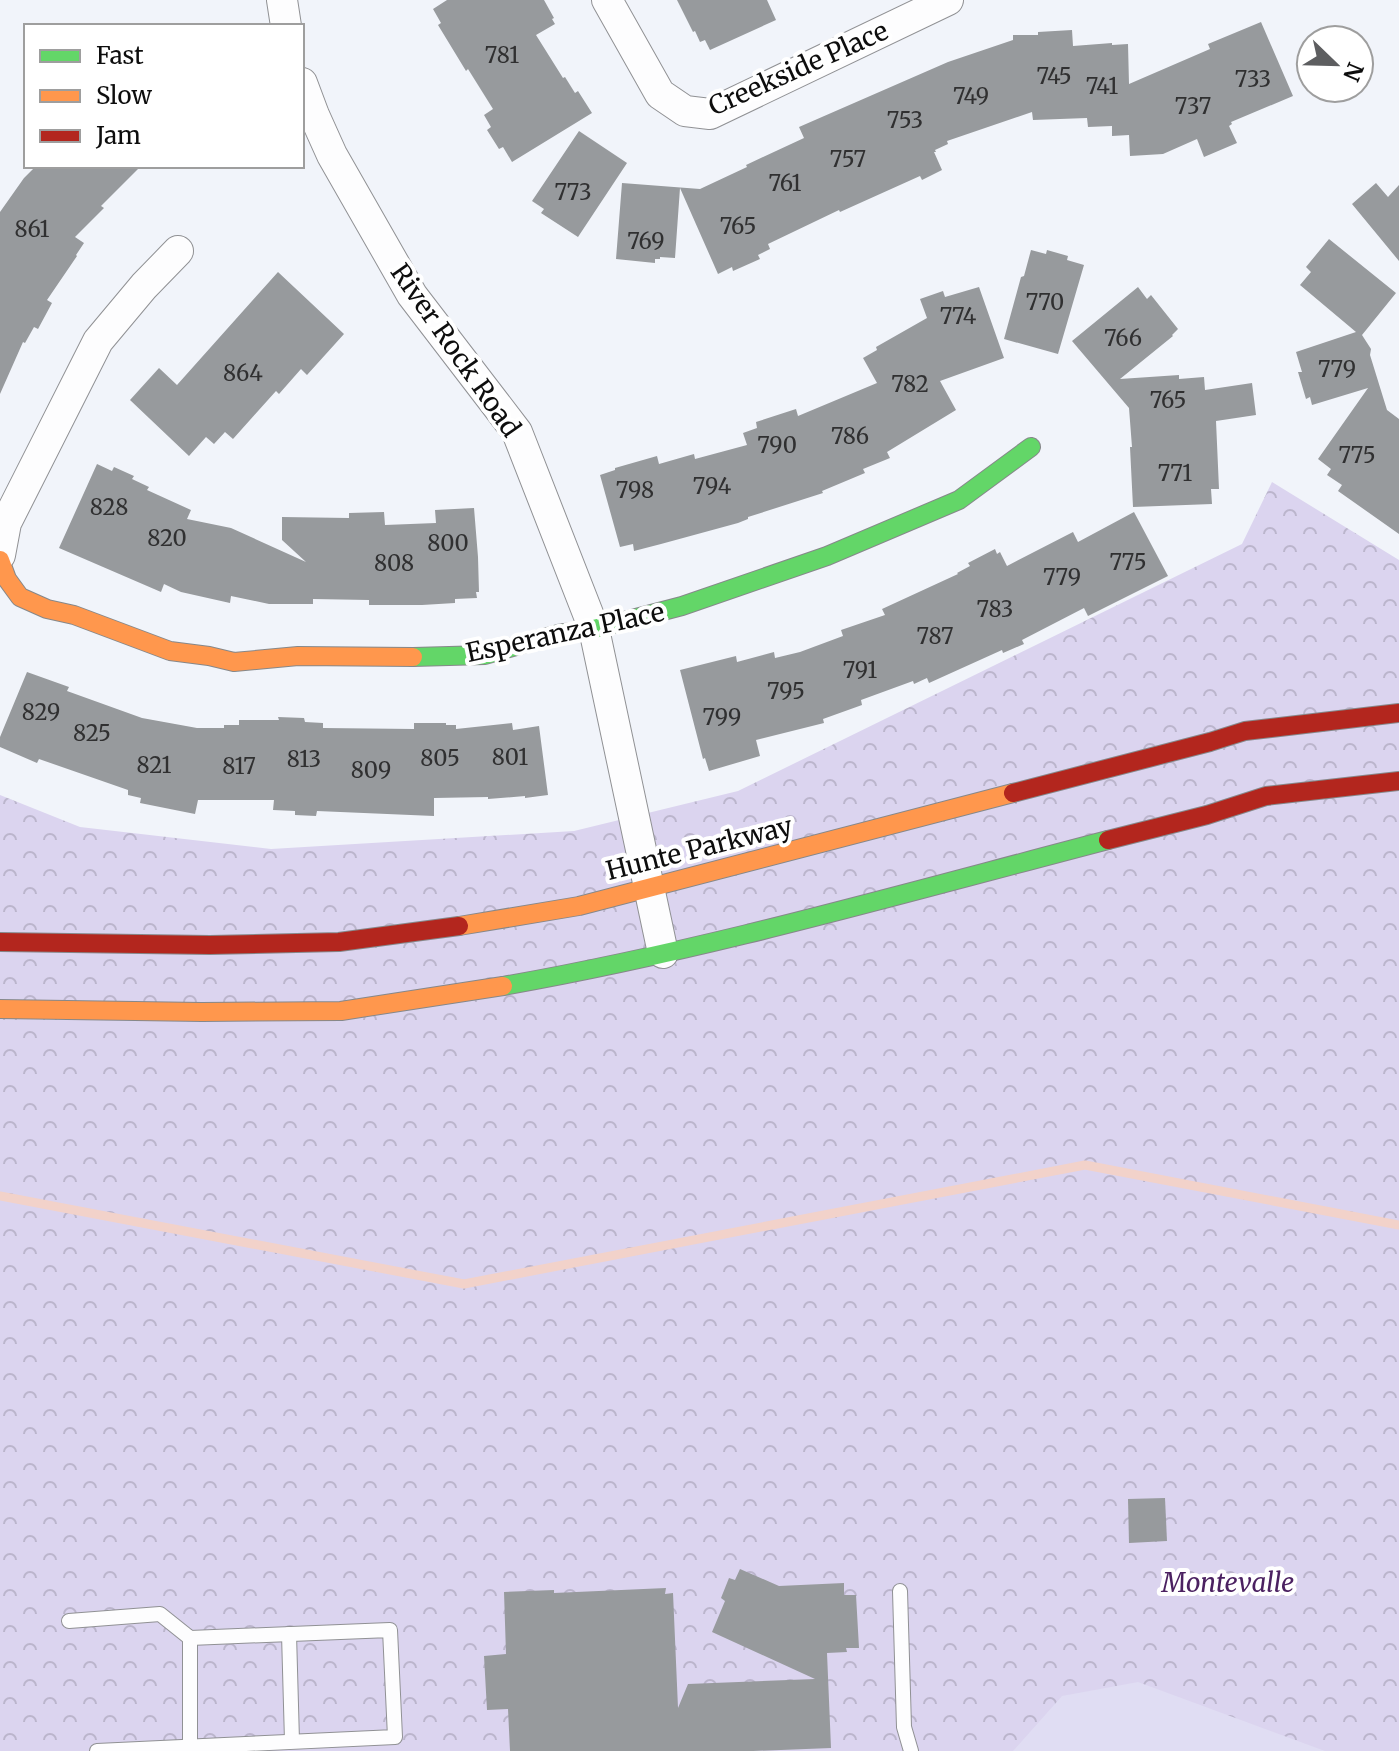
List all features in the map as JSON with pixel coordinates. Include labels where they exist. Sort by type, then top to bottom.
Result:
[{"type":"main road","name":"Esperanza Place","points":[[0,558],[7,579],[20,597],[170,651],[234,662],[298,656],[485,655],[558,634],[594,629],[682,606],[827,556],[959,500],[1031,447]]},
{"type":"main road","name":"Hunte Parkway","points":[[0,942],[210,945],[339,942],[434,930],[579,906],[1245,731],[1399,713]]},
{"type":"main road","points":[[0,1009],[341,1011],[463,993],[557,977],[663,953],[1207,815],[1266,796],[1399,781]]},
{"type":"street","points":[[282,0],[286,24]]},
{"type":"street","name":"Creekside Place","points":[[607,0],[660,94],[685,111],[710,114],[948,0]]},
{"type":"street","name":"River Rock Road","points":[[304,88],[332,155],[412,295],[517,432],[594,629],[663,953]]},
{"type":"street","name":"Esperanza Place","points":[[0,558],[6,523],[98,341],[178,251]]},
{"type":"lane","points":[[900,1591],[904,1727],[911,1751]]},
{"type":"lane","points":[[69,1621],[160,1614],[190,1638],[390,1630],[395,1744],[292,1741],[97,1751]]},
{"type":"lane","points":[[289,1634],[292,1741]]},
{"type":"lane","points":[[190,1638],[190,1746]]},
{"type":"green space","name":"Montevalle","points":[[1272,482],[1399,560],[1399,1751],[0,1751],[0,795],[80,827],[271,849],[574,831],[738,791],[1242,544]]},
{"type":"shaded area","points":[[1138,1682],[1325,1751],[1013,1751],[1062,1696]]},
{"type":"building","points":[[447,0],[544,0],[555,24],[536,35],[563,78],[575,93],[578,91],[592,113],[512,162],[487,130],[491,127],[484,115],[493,109],[438,25],[441,23],[433,9]]},
{"type":"building","points":[[677,0],[767,0],[776,20],[710,50],[705,40],[700,42],[693,32]]},
{"type":"building","points":[[1261,22],[1293,96],[1231,122],[1229,126],[1237,143],[1204,157],[1197,139],[1163,154],[1130,156],[1129,135],[1112,136],[1112,126],[1088,127],[1087,118],[1033,120],[1032,112],[947,141],[948,144],[934,152],[942,170],[839,210],[768,244],[770,249],[758,255],[760,259],[733,271],[732,267],[718,274],[680,188],[675,258],[660,257],[655,259],[655,263],[616,259],[622,183],[700,189],[804,138],[799,127],[948,62],[1013,40],[1013,35],[1072,30],[1073,46],[1128,44],[1129,84],[1210,49],[1208,44]]},
{"type":"building","points":[[579,131],[627,163],[578,237],[541,213],[544,209],[532,201]]},
{"type":"building","points":[[34,168],[139,168],[75,237],[84,243],[47,300],[52,303],[38,329],[34,327],[23,342],[0,394],[0,212]]},
{"type":"building","points":[[1376,183],[1388,197],[1399,185],[1399,261],[1352,204]]},
{"type":"building","points":[[1329,239],[1396,293],[1362,335],[1371,349],[1370,355],[1387,410],[1399,419],[1399,534],[1338,491],[1342,485],[1327,475],[1331,469],[1318,459],[1368,388],[1312,405],[1310,397],[1306,399],[1298,372],[1302,372],[1296,352],[1356,332],[1300,285],[1311,272],[1306,267]]},
{"type":"building","points":[[1031,250],[1046,254],[1047,250],[1084,265],[1058,354],[1004,339]]},
{"type":"building","points":[[278,272],[344,334],[307,375],[301,369],[279,394],[276,391],[233,439],[225,432],[214,444],[206,437],[189,456],[130,400],[159,368],[177,385]]},
{"type":"building","points":[[979,287],[1004,358],[940,381],[956,410],[887,452],[890,458],[863,469],[865,473],[823,493],[738,523],[634,551],[633,544],[620,547],[600,475],[657,456],[659,464],[694,454],[695,459],[747,445],[743,433],[757,428],[756,422],[796,409],[798,416],[877,383],[863,358],[877,350],[876,347],[927,318],[920,299],[943,291],[945,297]]},
{"type":"building","points":[[1138,287],[1147,299],[1151,295],[1178,329],[1120,379],[1179,375],[1179,379],[1204,377],[1205,390],[1252,383],[1256,415],[1216,421],[1219,489],[1211,489],[1212,504],[1133,507],[1129,408],[1072,341]]},
{"type":"building","points":[[97,464],[134,476],[132,479],[149,487],[147,490],[191,510],[187,519],[231,528],[306,562],[282,540],[282,517],[349,518],[349,513],[384,512],[385,525],[436,523],[435,510],[474,508],[477,598],[422,605],[369,605],[369,600],[313,599],[313,604],[269,604],[231,596],[230,603],[181,592],[164,584],[161,592],[59,548]]},
{"type":"building","points":[[1134,512],[1168,576],[1088,616],[1084,608],[1022,640],[1024,644],[1003,653],[1002,650],[929,683],[927,678],[914,684],[913,681],[861,700],[862,705],[823,719],[824,723],[756,740],[760,756],[709,771],[703,759],[680,670],[736,656],[737,662],[774,652],[775,658],[800,652],[843,636],[841,630],[885,615],[882,609],[958,574],[970,566],[968,563],[995,549],[1007,566],[1073,532],[1078,542]]},
{"type":"building","points":[[27,672],[69,687],[67,691],[142,718],[197,728],[224,728],[224,725],[239,725],[239,720],[279,720],[278,717],[304,718],[305,722],[323,723],[323,728],[414,729],[414,723],[446,723],[456,725],[456,729],[512,723],[513,730],[539,726],[548,795],[488,799],[434,798],[434,816],[317,811],[316,816],[295,815],[295,811],[273,810],[274,800],[198,800],[195,814],[140,803],[141,798],[128,795],[128,790],[39,759],[37,763],[0,747],[0,737]]},
{"type":"building","points":[[1165,1498],[1167,1541],[1129,1543],[1128,1499]]},
{"type":"building","points":[[740,1569],[779,1586],[844,1583],[844,1595],[856,1595],[859,1648],[827,1653],[831,1748],[510,1751],[508,1709],[487,1710],[484,1656],[506,1654],[504,1592],[666,1588],[665,1594],[673,1593],[678,1708],[688,1684],[815,1679],[712,1632],[725,1601],[721,1598],[729,1578],[735,1580]]},
{"type":"waterway","points":[[0,1196],[464,1284],[1085,1165],[1399,1225]]},
{"type":"traffic: fast","points":[[413,657],[485,655],[558,634],[594,629],[682,606],[827,556],[959,500],[1031,447]]},
{"type":"traffic: fast","points":[[503,986],[732,938],[1108,840]]},
{"type":"traffic: slow","points":[[0,560],[7,579],[20,597],[170,651],[234,662],[298,656],[413,657]]},
{"type":"traffic: slow","points":[[459,926],[579,906],[1013,793]]},
{"type":"traffic: slow","points":[[0,1009],[341,1011],[503,986]]},
{"type":"traffic: jam","points":[[1013,793],[1245,731],[1399,713]]},
{"type":"traffic: jam","points":[[1108,840],[1207,815],[1266,796],[1399,781]]},
{"type":"traffic: jam","points":[[0,942],[210,945],[339,942],[459,926]]}]
